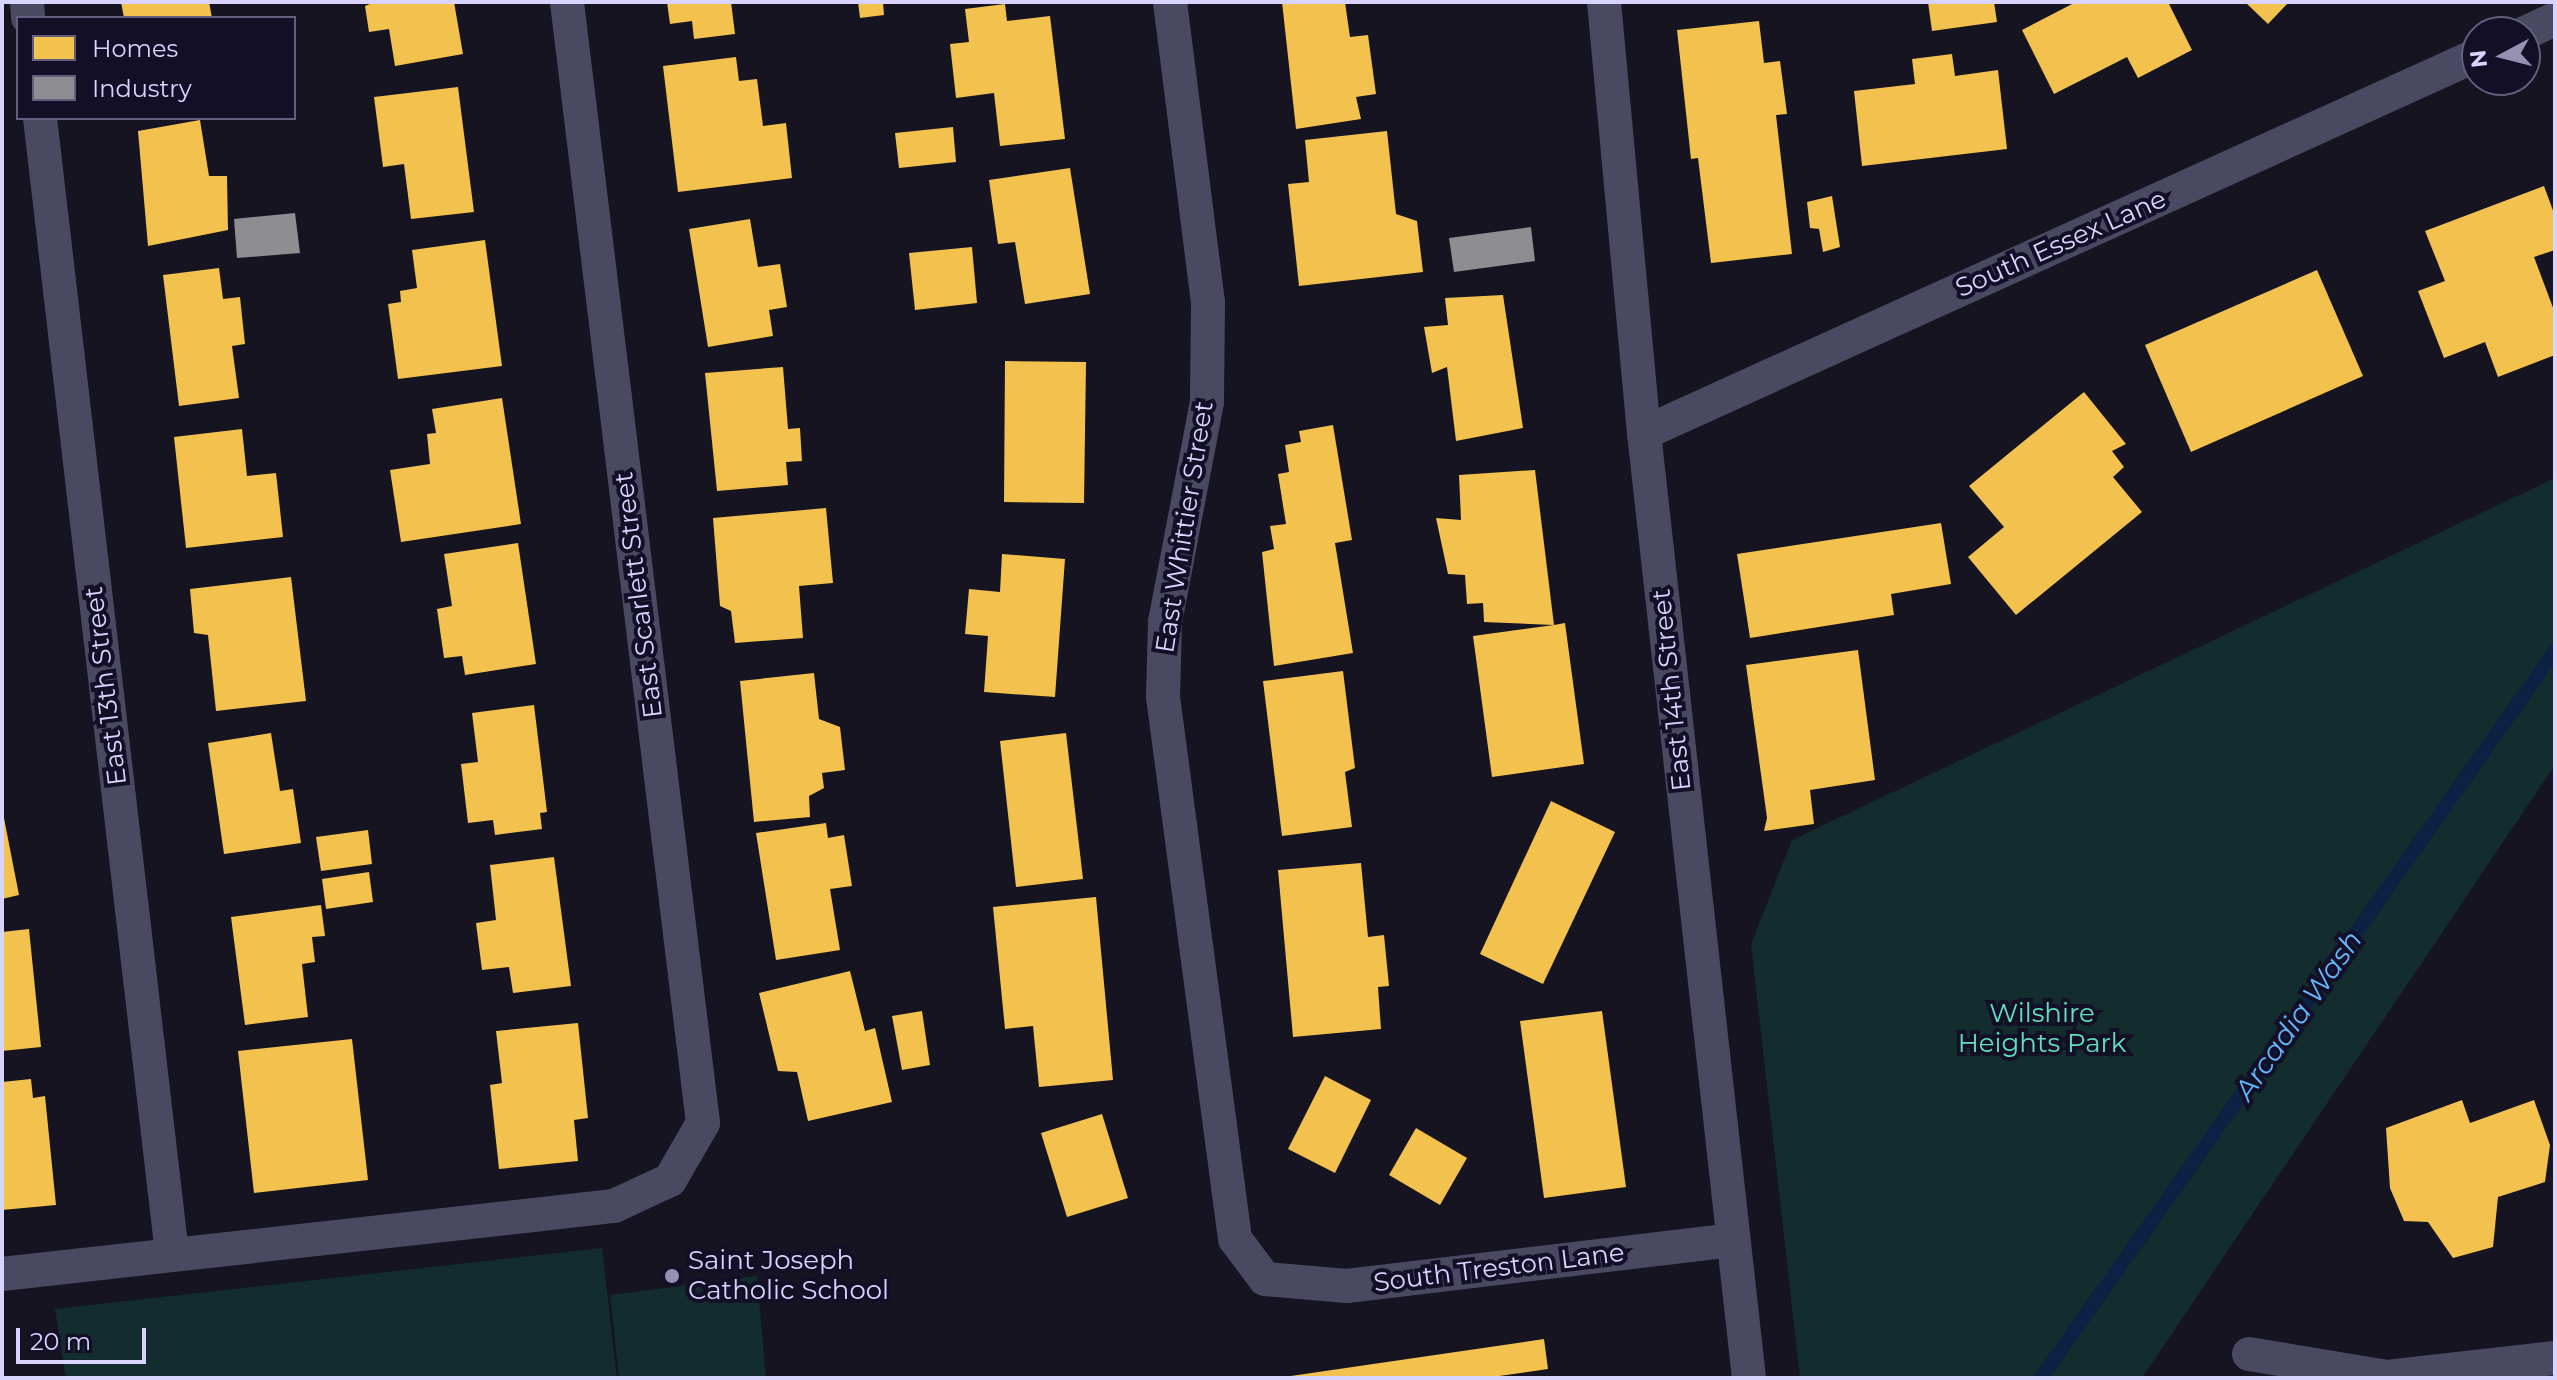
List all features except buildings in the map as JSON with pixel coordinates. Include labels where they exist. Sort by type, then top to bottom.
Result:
[{"type":"street","name":"East Scarlett Street","points":[[172,1254],[614,1206],[670,1180],[703,1123],[567,2]]},
{"type":"street","name":"East Whittier Street","points":[[1170,2],[1208,302],[1207,402],[1165,622],[1163,697],[1235,1239],[1265,1279]]},
{"type":"street","name":"East 14th Street","points":[[1604,2],[1644,433],[1749,1378]]},
{"type":"street","name":"South Essex Lane","points":[[1644,433],[2461,62]]},
{"type":"street","name":"East 13th Street","points":[[40,120],[172,1254]]},
{"type":"street","name":"South Treston Lane","points":[[1265,1279],[1347,1286],[1732,1240]]},
{"type":"street","points":[[2,1274],[172,1254]]},
{"type":"street","points":[[2249,1354],[2387,1377],[2555,1358]]},
{"type":"green space","name":"Wilshire Heights Park","points":[[2555,478],[2555,765],[2142,1378],[1800,1378],[1751,944],[1792,840]]},
{"type":"green space","points":[[602,1248],[617,1378],[66,1378],[55,1309]]},
{"type":"green space","points":[[757,1276],[766,1378],[619,1378],[610,1295]]},
{"type":"waterway","name":"Arcadia Wash","points":[[2041,1378],[2555,651]]},
{"type":"place","name":"Saint Joseph Catholic School","points":[[672,1276]]}]
